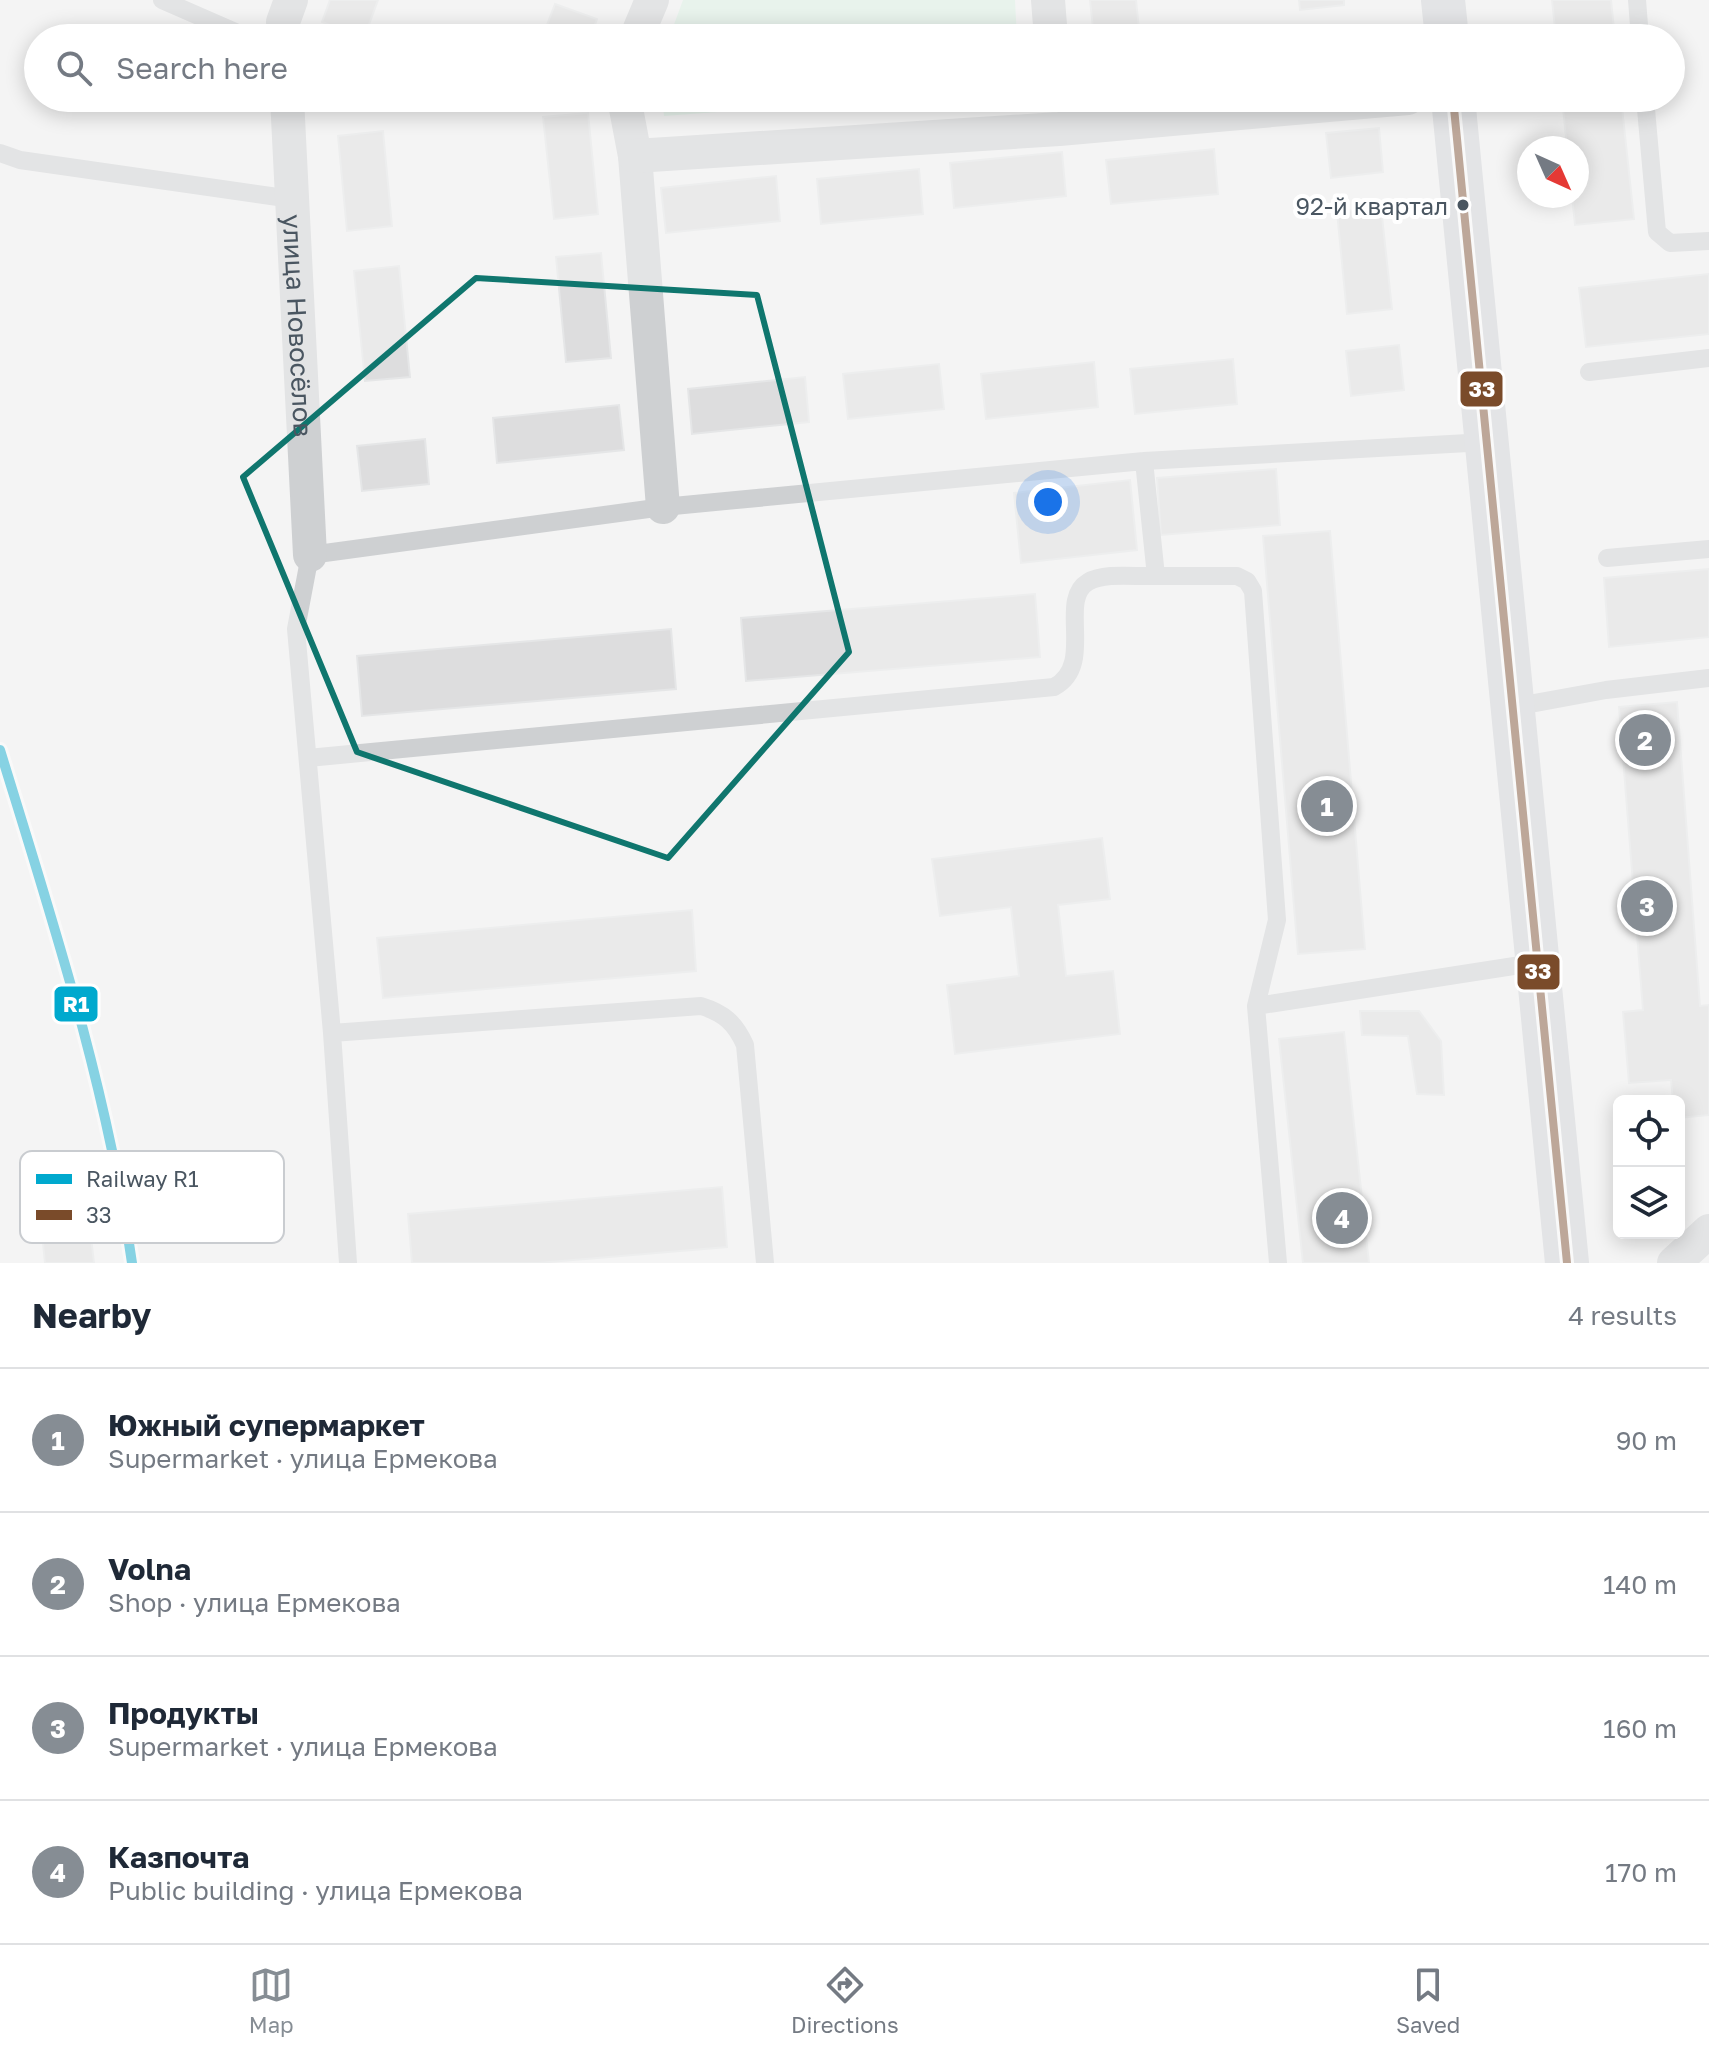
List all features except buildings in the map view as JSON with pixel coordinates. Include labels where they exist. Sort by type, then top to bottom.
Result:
[{"type":"main road","points":[[1443,0],[1446,24]]},
{"type":"main road","points":[[1454,112],[1567,1263]]},
{"type":"street","points":[[283,24],[291,0]]},
{"type":"street","points":[[642,24],[652,0]]},
{"type":"street","points":[[1048,0],[1050,24]]},
{"type":"street","name":"улица Новосёлов","points":[[288,112],[310,555]]},
{"type":"street","points":[[627,112],[635,156],[663,507]]},
{"type":"street","points":[[635,156],[1102,112]]},
{"type":"street","points":[[1674,1263],[1709,1231]]},
{"type":"lane","points":[[162,0],[217,24]]},
{"type":"lane","points":[[1637,0],[1639,24]]},
{"type":"lane","points":[[1646,112],[1657,232],[1670,243],[1709,241]]},
{"type":"lane","points":[[0,153],[20,160],[292,199]]},
{"type":"lane","points":[[1589,372],[1709,358]]},
{"type":"lane","points":[[348,1263],[332,1033],[296,629],[310,555],[663,507],[1144,461],[1486,442]]},
{"type":"lane","points":[[1144,461],[1156,576]]},
{"type":"lane","points":[[1607,558],[1709,549]]},
{"type":"lane","points":[[308,758],[1054,687],[1068,680],[1073,669],[1078,597],[1085,584],[1098,578],[1156,576],[1237,576],[1247,581],[1253,591],[1277,920],[1256,1006],[1278,1263]]},
{"type":"lane","points":[[1513,707],[1606,690],[1709,678]]},
{"type":"lane","points":[[1256,1006],[1539,962]]},
{"type":"lane","points":[[332,1033],[701,1006],[721,1012],[736,1027],[745,1045],[765,1263]]},
{"type":"highlighted area","points":[[476,278],[757,295],[849,652],[668,858],[357,752],[243,477]]},
{"type":"green space","points":[[683,0],[1015,0],[1016,24],[674,24]]},
{"type":"green space","points":[[664,112],[717,112],[664,116]]},
{"type":"rail line","name":"R1","points":[[0,750],[76,1004],[112,1151]]},
{"type":"rail line","name":"R1","points":[[129,1243],[132,1263]]},
{"type":"transit line","name":"33","points":[[1454,112],[1567,1263]]},
{"type":"place","name":"92-й квартал","points":[[1463,205]]},
{"type":"place","name":"Volna","points":[[1645,740]]},
{"type":"place","name":"Южный супермаркет","points":[[1327,806]]},
{"type":"place","name":"Продукты","points":[[1647,906]]},
{"type":"place","name":"Казпочта","points":[[1342,1218]]}]
